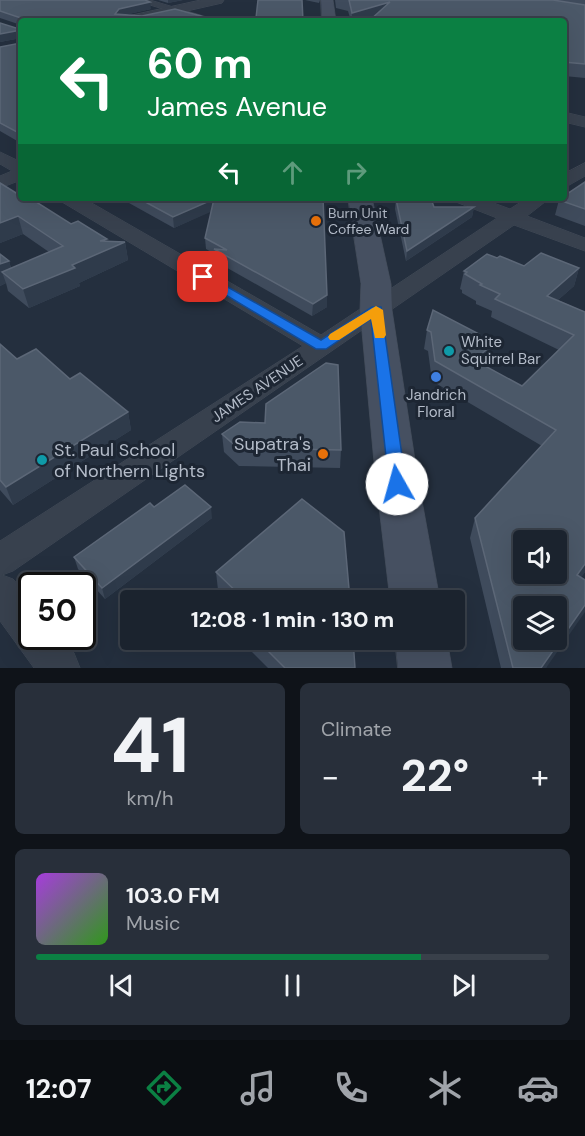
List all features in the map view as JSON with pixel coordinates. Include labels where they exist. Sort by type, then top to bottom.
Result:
[{"type":"main road","points":[[327,0],[329,18]]},
{"type":"main road","points":[[361,201],[376,284],[376,310],[396,473],[414,590]]},
{"type":"main road","points":[[423,650],[425,668]]},
{"type":"street","points":[[139,0],[205,18]]},
{"type":"street","points":[[139,18],[218,0]]},
{"type":"street","points":[[567,118],[585,122]]},
{"type":"street","points":[[0,157],[18,168]]},
{"type":"street","points":[[567,180],[585,168]]},
{"type":"street","points":[[0,182],[18,175]]},
{"type":"street","points":[[74,201],[321,346]]},
{"type":"street","points":[[471,201],[585,245]]},
{"type":"street","name":"JAMES AVENUE","points":[[0,560],[535,201]]},
{"type":"street","points":[[0,591],[18,614]]},
{"type":"street","points":[[45,650],[59,668]]},
{"type":"building","points":[[0,0],[145,0],[150,2],[119,9],[115,14],[142,16],[175,9],[205,18],[21,18],[0,11]]},
{"type":"building","points":[[258,0],[302,0],[303,18],[256,18]]},
{"type":"building","points":[[349,0],[553,0],[585,5],[585,64],[567,62],[567,18],[372,18],[390,2],[352,13]]},
{"type":"building","points":[[0,23],[18,29],[18,31],[0,34]]},
{"type":"building","points":[[18,44],[17,132],[0,123],[0,47]]},
{"type":"building","points":[[585,182],[585,209],[562,201],[567,201],[567,194]]},
{"type":"building","points":[[0,183],[18,194],[18,201],[35,201],[71,224],[78,221],[107,239],[100,241],[125,242],[72,265],[75,268],[23,289],[2,272],[63,246],[18,216],[0,223]]},
{"type":"building","points":[[144,201],[209,201],[173,217]]},
{"type":"building","points":[[214,201],[323,201],[327,295],[313,304],[214,249],[227,250],[205,238]]},
{"type":"building","points":[[396,201],[432,201],[434,207],[474,207],[407,251]]},
{"type":"building","points":[[541,253],[579,268],[547,296],[585,312],[585,564],[577,575],[585,580],[585,605],[567,631],[567,596],[513,596],[513,650],[554,650],[541,668],[513,668],[475,518],[556,430],[435,361],[431,332],[427,330],[433,310],[479,334],[474,337],[491,346],[474,360],[522,386],[574,335],[495,299],[500,294],[480,285],[482,284],[465,274],[467,272],[464,271],[487,254],[497,258],[500,256],[524,266]]},
{"type":"building","points":[[0,254],[9,261],[0,264]]},
{"type":"building","name":"St. Paul School of Northern Lights","points":[[0,344],[17,359],[36,349],[70,379],[80,373],[128,412],[6,487],[0,480]]},
{"type":"building","points":[[326,363],[338,365],[341,450],[238,448],[222,434],[240,422],[265,423],[266,404]]},
{"type":"building","points":[[185,485],[211,507],[102,588],[96,581],[96,572],[88,572],[74,557],[150,503],[154,507]]},
{"type":"building","points":[[302,499],[344,532],[349,590],[235,590],[216,572]]},
{"type":"building","points":[[267,650],[354,650],[355,668],[285,668]]},
{"type":"slow traffic","points":[[335,337],[376,310],[379,335]]},
{"type":"place","name":"Burn Unit Coffee Ward","points":[[316,221]]},
{"type":"place","name":"White Squirrel Bar","points":[[449,351]]},
{"type":"place","name":"Jandrich Floral","points":[[436,377]]},
{"type":"place","name":"Supatra's Thai","points":[[323,454]]},
{"type":"place","name":"St. Paul School of Northern Lights","points":[[42,460]]},
{"type":"route","points":[[203,277],[321,346],[376,310],[397,484]]}]
